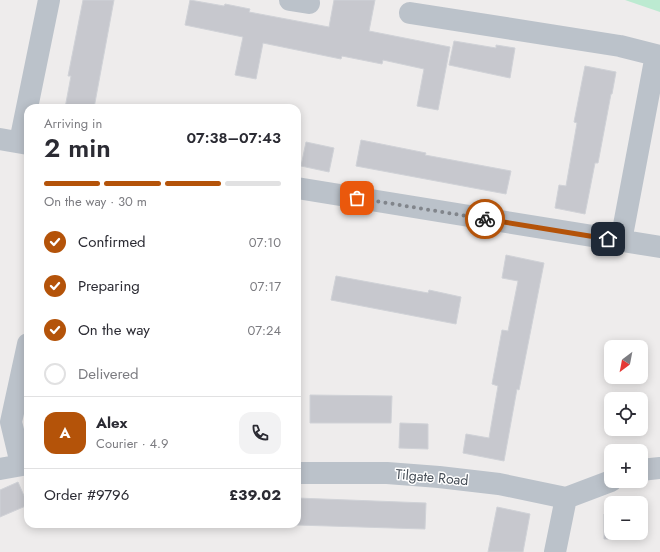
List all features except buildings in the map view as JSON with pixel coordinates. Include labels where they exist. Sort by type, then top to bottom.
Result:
[{"type":"street","points":[[25,104],[49,0]]},
{"type":"street","points":[[410,13],[620,46],[658,55],[621,241]]},
{"type":"street","points":[[16,142],[24,108]]},
{"type":"street","points":[[301,189],[660,247]]},
{"type":"street","points":[[0,470],[24,464],[11,422],[24,362]]},
{"type":"street","points":[[648,469],[660,468]]},
{"type":"street","name":"Tilgate Road","points":[[301,473],[387,473],[439,477],[499,484],[566,498]]},
{"type":"street","points":[[555,552],[566,498],[604,484]]},
{"type":"green space","points":[[625,0],[660,0],[660,12]]},
{"type":"way so far","points":[[357,198],[485,219]]},
{"type":"route","points":[[485,219],[608,239]]}]
